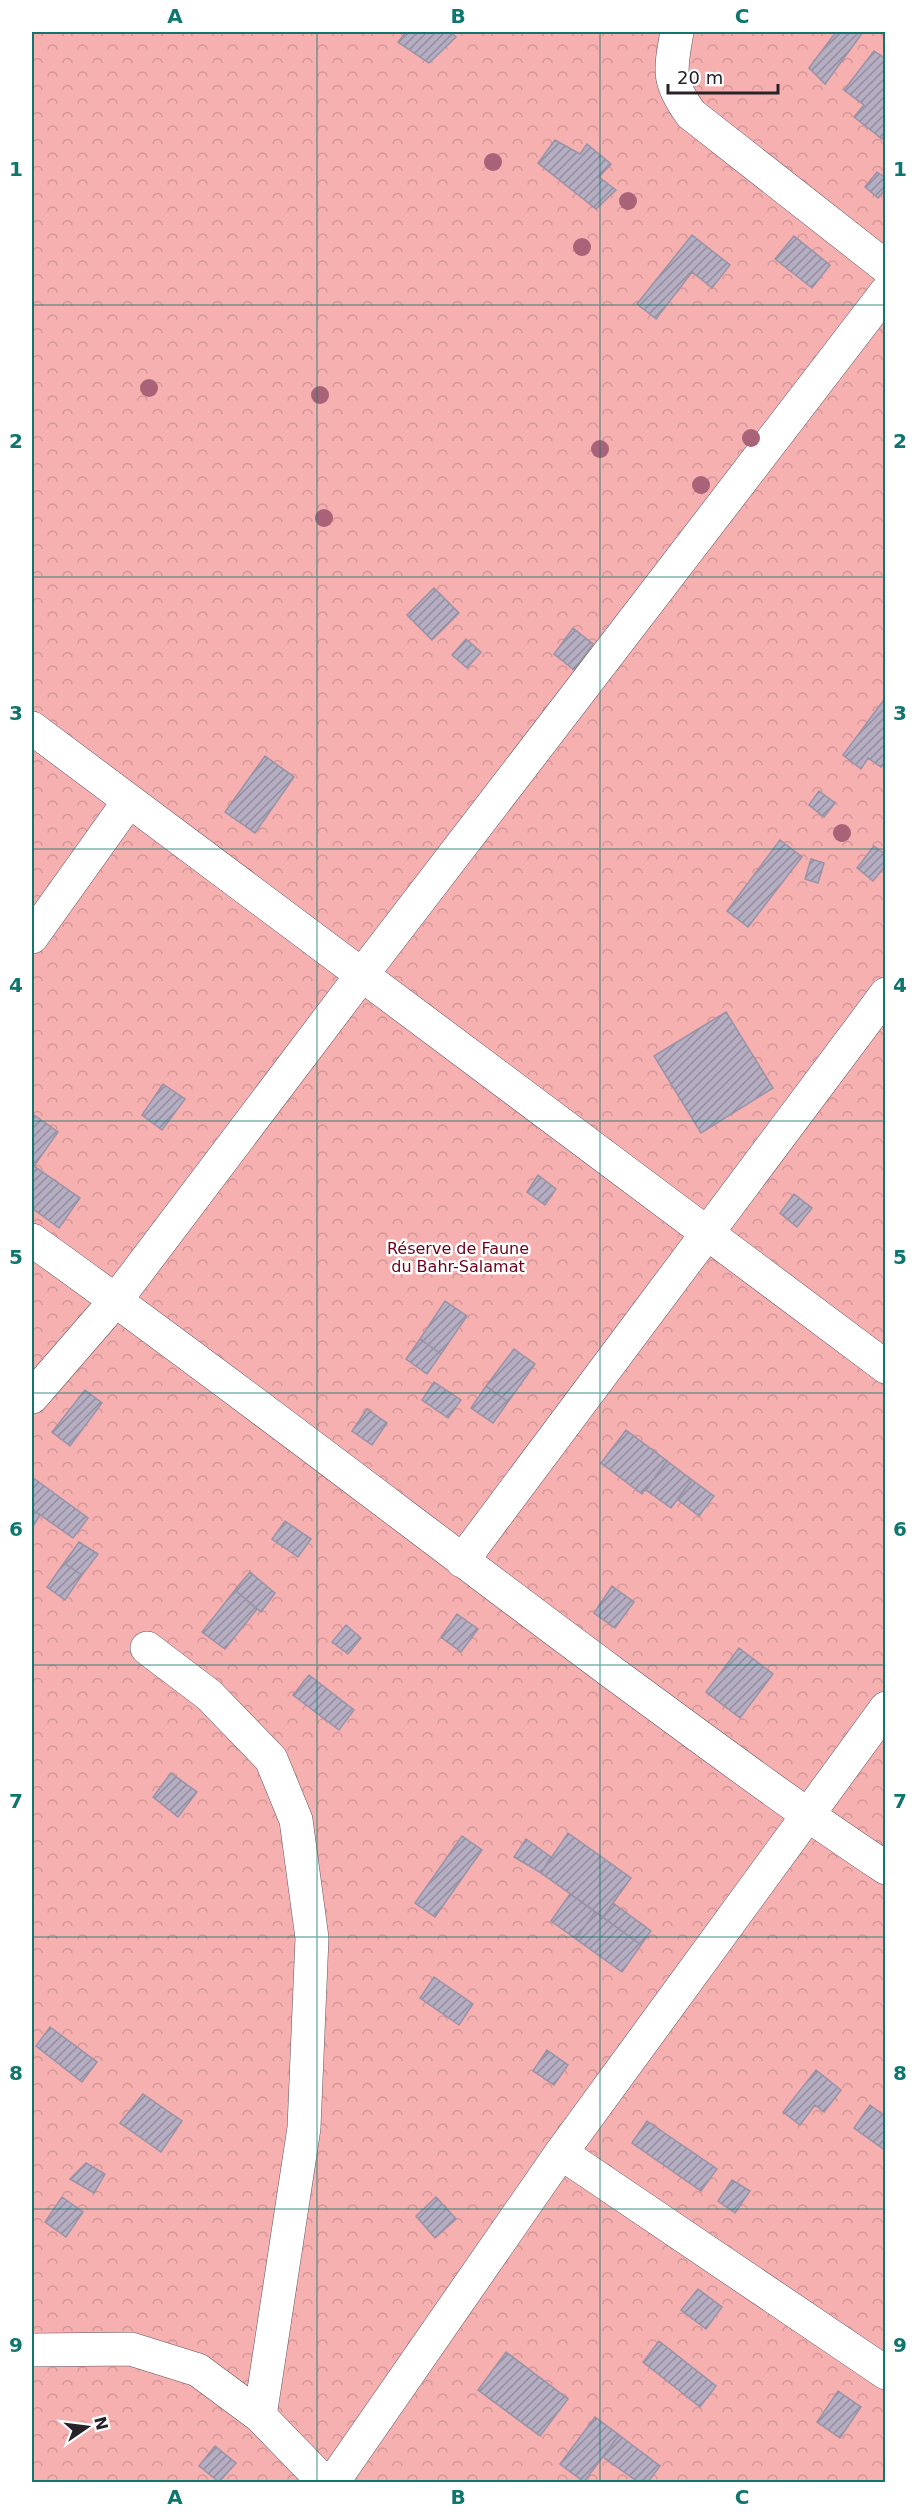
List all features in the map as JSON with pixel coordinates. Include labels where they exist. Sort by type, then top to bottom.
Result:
[{"type":"street","points":[[677,32],[671,66],[676,93],[691,114],[885,267]]},
{"type":"street","points":[[32,1397],[116,1300],[885,292]]},
{"type":"street","points":[[32,728],[885,1367]]},
{"type":"street","points":[[32,937],[129,801]]},
{"type":"street","points":[[462,1561],[709,1234],[885,994]]},
{"type":"street","points":[[32,1240],[116,1300],[462,1561],[807,1816],[885,1868]]},
{"type":"street","points":[[147,1648],[208,1695],[271,1759],[296,1820],[312,1938],[304,2128],[260,2416]]},
{"type":"street","points":[[333,2482],[561,2153],[885,1708]]},
{"type":"street","points":[[561,2153],[885,2373]]},
{"type":"street","points":[[32,2350],[131,2349],[198,2370],[260,2416],[324,2482]]},
{"type":"green space","name":"Réserve de Faune du Bahr-Salamat","points":[[32,32],[885,32],[885,2482],[32,2482]]},
{"type":"building","points":[[406,32],[450,32],[456,37],[429,63],[398,42]]},
{"type":"building","points":[[836,32],[863,32],[825,84],[809,68]]},
{"type":"building","points":[[874,51],[886,59],[886,135],[882,139],[854,117],[864,105],[844,90]]},
{"type":"building","points":[[555,140],[580,154],[587,144],[611,164],[599,177],[616,190],[596,209],[538,163]]},
{"type":"building","points":[[877,172],[886,178],[886,189],[878,198],[865,187]]},
{"type":"building","points":[[692,235],[730,265],[712,288],[692,272],[656,319],[637,304]]},
{"type":"building","points":[[794,236],[830,265],[812,288],[775,259]]},
{"type":"building","points":[[434,588],[459,613],[432,640],[407,615]]},
{"type":"building","points":[[573,628],[593,644],[574,670],[554,654]]},
{"type":"building","points":[[466,639],[481,652],[467,668],[452,655]]},
{"type":"building","points":[[886,697],[886,762],[881,767],[868,758],[861,769],[843,755]]},
{"type":"building","points":[[265,756],[294,777],[255,833],[225,812]]},
{"type":"building","points":[[819,791],[835,803],[824,817],[809,805]]},
{"type":"building","points":[[780,840],[802,857],[748,927],[727,911]]},
{"type":"building","points":[[874,846],[886,855],[886,865],[873,881],[857,868]]},
{"type":"building","points":[[811,859],[824,863],[818,883],[805,879]]},
{"type":"building","points":[[726,1012],[773,1088],[701,1133],[654,1056]]},
{"type":"building","points":[[163,1084],[185,1099],[162,1130],[142,1115]]},
{"type":"building","points":[[34,1115],[58,1132],[34,1166],[80,1198],[59,1228],[32,1208],[32,1119]]},
{"type":"building","points":[[538,1175],[556,1189],[545,1205],[527,1192]]},
{"type":"building","points":[[794,1194],[812,1208],[797,1227],[780,1213]]},
{"type":"building","points":[[445,1301],[467,1316],[441,1354],[420,1339]]},
{"type":"building","points":[[420,1339],[441,1354],[427,1374],[406,1359]]},
{"type":"building","points":[[514,1349],[535,1364],[508,1402],[486,1386]]},
{"type":"building","points":[[434,1382],[461,1400],[448,1418],[422,1400]]},
{"type":"building","points":[[486,1386],[508,1402],[493,1423],[471,1408]]},
{"type":"building","points":[[85,1390],[102,1403],[70,1446],[52,1432]]},
{"type":"building","points":[[367,1409],[387,1423],[372,1445],[352,1431]]},
{"type":"building","points":[[626,1430],[667,1461],[642,1494],[601,1463]]},
{"type":"building","points":[[667,1461],[692,1480],[671,1508],[646,1490]]},
{"type":"building","points":[[32,1477],[88,1518],[73,1538],[32,1509]]},
{"type":"building","points":[[692,1480],[714,1496],[699,1516],[677,1499]]},
{"type":"building","points":[[32,1509],[40,1515],[32,1528]]},
{"type":"building","points":[[285,1521],[311,1539],[298,1557],[272,1539]]},
{"type":"building","points":[[79,1542],[98,1554],[82,1575],[64,1563]]},
{"type":"building","points":[[64,1563],[82,1575],[65,1600],[47,1587]]},
{"type":"building","points":[[250,1572],[275,1593],[261,1612],[235,1590]]},
{"type":"building","points":[[612,1586],[634,1602],[615,1628],[594,1613]]},
{"type":"building","points":[[235,1590],[257,1609],[225,1649],[202,1632]]},
{"type":"building","points":[[457,1614],[478,1629],[461,1652],[441,1637]]},
{"type":"building","points":[[346,1625],[361,1638],[348,1654],[332,1642]]},
{"type":"building","points":[[739,1648],[773,1674],[740,1718],[706,1692]]},
{"type":"building","points":[[309,1675],[354,1710],[339,1730],[293,1695]]},
{"type":"building","points":[[171,1773],[197,1792],[178,1817],[153,1797]]},
{"type":"building","points":[[568,1833],[631,1878],[603,1917],[541,1873]]},
{"type":"building","points":[[462,1836],[482,1850],[435,1917],[415,1903]]},
{"type":"building","points":[[526,1839],[551,1857],[541,1873],[514,1857]]},
{"type":"building","points":[[570,1894],[595,1912],[576,1939],[551,1921]]},
{"type":"building","points":[[613,1903],[651,1931],[641,1945],[603,1917]]},
{"type":"building","points":[[595,1912],[641,1945],[622,1972],[576,1939]]},
{"type":"building","points":[[434,1977],[473,2004],[459,2025],[420,1998]]},
{"type":"building","points":[[50,2027],[97,2062],[82,2082],[36,2046]]},
{"type":"building","points":[[547,2050],[568,2065],[554,2085],[533,2071]]},
{"type":"building","points":[[816,2070],[841,2090],[824,2112],[815,2105],[800,2125],[783,2112]]},
{"type":"building","points":[[143,2094],[182,2121],[161,2152],[120,2123]]},
{"type":"building","points":[[870,2105],[886,2117],[886,2151],[854,2128]]},
{"type":"building","points":[[647,2121],[717,2169],[701,2191],[632,2143]]},
{"type":"building","points":[[86,2163],[105,2174],[94,2193],[70,2179]]},
{"type":"building","points":[[732,2180],[750,2191],[735,2213],[718,2201]]},
{"type":"building","points":[[62,2197],[83,2212],[66,2237],[45,2222]]},
{"type":"building","points":[[436,2197],[456,2219],[435,2238],[416,2216]]},
{"type":"building","points":[[698,2289],[722,2307],[706,2329],[681,2310]]},
{"type":"building","points":[[659,2341],[716,2386],[700,2407],[643,2362]]},
{"type":"building","points":[[506,2352],[568,2399],[540,2436],[478,2390]]},
{"type":"building","points":[[838,2391],[861,2407],[840,2438],[817,2422]]},
{"type":"building","points":[[595,2417],[619,2435],[584,2482],[560,2464]]},
{"type":"building","points":[[619,2435],[660,2466],[648,2482],[638,2482],[603,2457]]},
{"type":"building","points":[[215,2446],[236,2463],[219,2482],[199,2466]]}]
